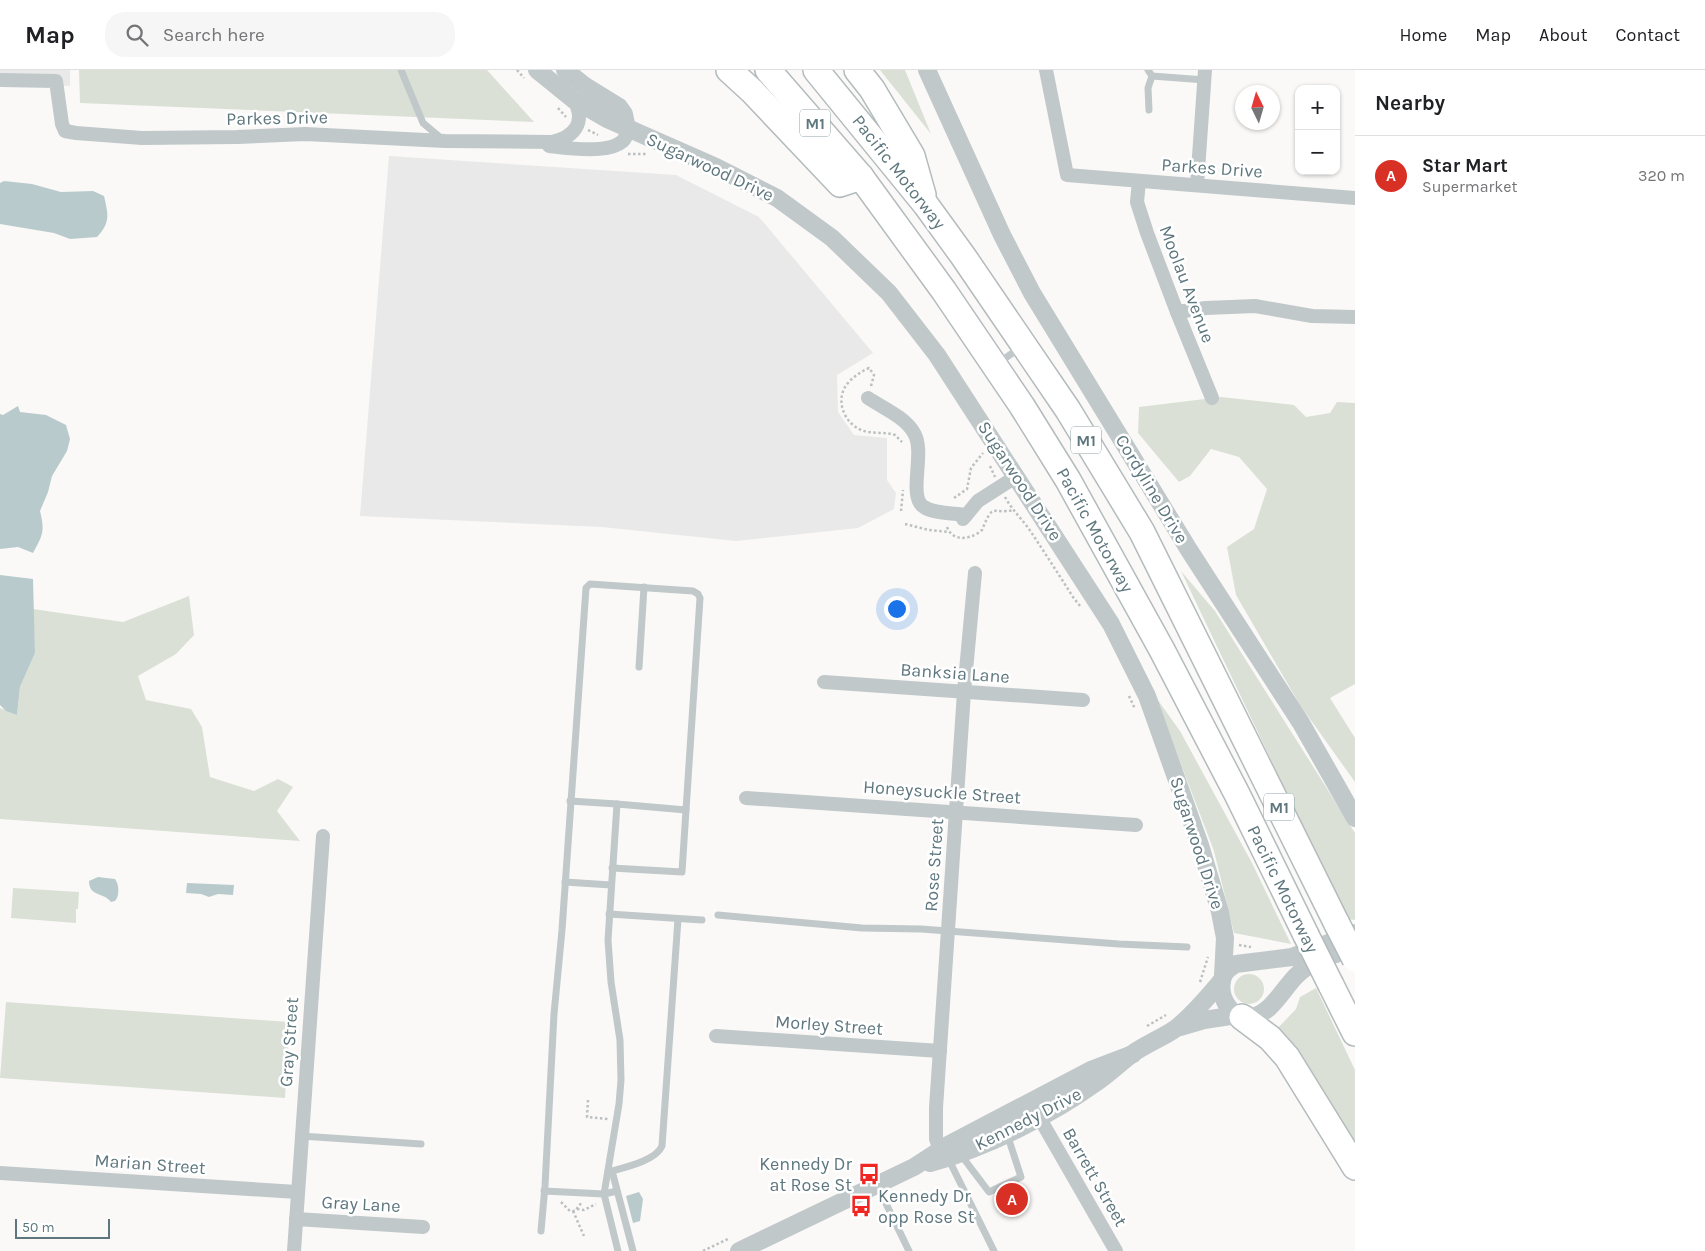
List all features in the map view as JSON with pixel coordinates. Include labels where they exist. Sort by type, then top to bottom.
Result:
[{"type":"highway","points":[[729,70],[840,184],[860,177]]},
{"type":"highway","name":"Pacific Motorway","points":[[768,70],[860,177],[944,291],[1068,480],[1157,642],[1236,794],[1355,1033]]},
{"type":"highway","name":"Pacific Motorway","points":[[816,70],[926,205],[963,256],[1068,410],[1142,532],[1346,928],[1355,959]]},
{"type":"highway","points":[[857,70],[872,89],[912,156],[926,205]]},
{"type":"highway","points":[[1239,1016],[1270,1038],[1287,1057],[1355,1167]]},
{"type":"street","name":"Sugarwood Drive","points":[[537,70],[574,100],[606,119],[716,166],[777,198],[832,238],[889,293],[937,356],[1017,476],[1111,624],[1147,696],[1200,845],[1220,912],[1225,938],[1223,997],[1228,1008],[1239,1016]]},
{"type":"street","name":"Sugarwood Drive","points":[[565,70],[585,86],[619,107],[624,114],[627,128]]},
{"type":"street","name":"Cordyline Drive","points":[[927,70],[1002,235],[1032,293],[1189,550],[1300,723],[1355,818]]},
{"type":"street","name":"Parkes Drive","points":[[1046,70],[1067,175],[1355,198]]},
{"type":"street","points":[[1197,185],[1205,75]]},
{"type":"street","name":"Parkes Drive","points":[[0,80],[56,81],[62,124],[66,130],[76,133],[142,138],[305,134],[445,141],[548,142],[568,136],[576,128],[579,119],[578,107],[574,100]]},
{"type":"street","name":"Parkes Drive","points":[[497,142],[586,149],[604,148],[617,145],[624,140],[627,135],[627,128]]},
{"type":"street","name":"Moolau Avenue","points":[[1139,181],[1138,202],[1177,312],[1212,398]]},
{"type":"street","points":[[1177,312],[1206,308],[1255,306],[1312,316],[1355,317]]},
{"type":"street","points":[[868,398],[904,422],[916,436],[919,452],[917,497],[920,505],[964,517],[978,501],[1017,476]]},
{"type":"street","name":"Rose Street","points":[[948,1155],[935,1134],[964,692],[975,573]]},
{"type":"street","name":"Banksia Lane","points":[[824,682],[1084,700]]},
{"type":"street","name":"Honeysuckle Street","points":[[746,798],[1136,825]]},
{"type":"street","name":"Gray Street","points":[[294,1251],[323,836]]},
{"type":"street","points":[[1223,977],[1229,968],[1236,964],[1292,957],[1332,940],[1346,928]]},
{"type":"street","name":"Kennedy Drive","points":[[1171,1022],[1239,1016],[1252,1017],[1262,1013],[1296,976],[1309,965],[1331,956],[1355,950]]},
{"type":"street","name":"Kennedy Drive","points":[[739,1251],[914,1167],[1006,1134],[1039,1118],[1097,1082],[1171,1022],[1200,1007],[1223,977]]},
{"type":"street","name":"Morley Street","points":[[716,1036],[940,1051]]},
{"type":"street","name":"Kennedy Drive","points":[[948,1155],[1005,1114],[1091,1070],[1133,1054]]},
{"type":"street","name":"Barrett Street","points":[[1046,1094],[1039,1118],[1116,1251]]},
{"type":"street","points":[[1005,1114],[1031,1113],[1039,1118]]},
{"type":"street","name":"Marian Street","points":[[0,1173],[297,1192]]},
{"type":"street","name":"Gray Lane","points":[[296,1219],[423,1227]]},
{"type":"lane","points":[[401,70],[424,123],[445,141]]},
{"type":"lane","points":[[1149,110],[1148,88],[1150,73],[1205,75]]},
{"type":"lane","points":[[995,366],[1024,345]]},
{"type":"lane","points":[[541,1231],[554,1014],[562,930],[586,587],[590,584],[693,591],[700,596],[682,872],[612,868]]},
{"type":"lane","points":[[639,667],[644,587]]},
{"type":"lane","points":[[570,801],[686,810]]},
{"type":"lane","points":[[617,804],[608,940],[610,973],[621,1060],[620,1097],[610,1172],[604,1197],[618,1251]]},
{"type":"lane","points":[[565,882],[611,885]]},
{"type":"lane","points":[[609,914],[702,920]]},
{"type":"lane","points":[[718,915],[862,928],[915,928],[1119,944],[1188,947]]},
{"type":"lane","points":[[610,1172],[653,1156],[660,1151],[662,1146],[678,919]]},
{"type":"lane","points":[[948,1155],[989,1192],[1021,1177],[1006,1134]]},
{"type":"lane","points":[[301,1136],[421,1144]]},
{"type":"lane","points":[[948,1155],[994,1251]]},
{"type":"lane","points":[[610,1172],[633,1251]]},
{"type":"lane","points":[[876,1185],[909,1251]]},
{"type":"lane","points":[[544,1191],[604,1197],[617,1191]]},
{"type":"path","points":[[626,152],[631,154],[649,154]]},
{"type":"path","points":[[868,398],[874,375],[869,368],[858,375],[842,392],[842,409],[850,423],[857,428],[896,435],[904,444]]},
{"type":"path","points":[[954,498],[966,490],[971,468],[984,454]]},
{"type":"path","points":[[988,461],[991,469]]},
{"type":"path","points":[[901,510],[903,486]]},
{"type":"path","points":[[1009,505],[1032,533],[1073,598],[1085,612]]},
{"type":"path","points":[[905,524],[929,530],[949,532],[960,538],[969,537],[982,530],[986,517],[991,512],[1014,510]]},
{"type":"path","points":[[948,527],[949,532]]},
{"type":"path","points":[[1127,691],[1137,715]]},
{"type":"path","points":[[1200,983],[1210,950]]},
{"type":"path","points":[[1144,1028],[1171,1022]]},
{"type":"path","points":[[588,1100],[587,1117],[616,1120]]},
{"type":"path","points":[[576,1209],[584,1210],[604,1197]]},
{"type":"path","points":[[573,1211],[584,1236]]},
{"type":"shaded area","points":[[0,70],[70,70],[70,86],[0,83]]},
{"type":"shaded area","points":[[79,70],[487,70],[534,122],[80,103]]},
{"type":"shaded area","points":[[880,70],[905,70],[931,134]]},
{"type":"shaded area","points":[[389,156],[676,175],[759,217],[873,353],[837,375],[838,412],[854,435],[887,438],[887,480],[896,493],[894,509],[858,528],[736,541],[602,527],[360,516]]},
{"type":"shaded area","points":[[4,181],[32,184],[61,192],[93,191],[104,196],[107,213],[105,227],[97,237],[70,239],[54,233],[0,224],[0,183]]},
{"type":"shaded area","points":[[1221,397],[1294,405],[1306,417],[1330,413],[1337,402],[1355,403],[1355,684],[1330,698],[1355,738],[1355,782],[1300,705],[1236,595],[1227,547],[1254,529],[1267,489],[1239,457],[1211,449],[1190,476],[1179,482],[1138,433],[1139,407]]},
{"type":"shaded area","points":[[18,406],[20,412],[46,415],[66,425],[70,439],[67,451],[52,476],[40,511],[42,533],[33,553],[18,547],[0,549],[0,414],[3,415]]},
{"type":"shaded area","points":[[1181,571],[1215,611],[1355,833],[1355,920],[1347,919]]},
{"type":"shaded area","points":[[0,575],[33,579],[35,653],[20,687],[17,715],[6,711],[0,705]]},
{"type":"shaded area","points":[[189,596],[194,635],[176,654],[138,676],[146,700],[191,709],[202,727],[210,777],[254,791],[278,779],[293,787],[277,811],[300,841],[0,819],[0,708],[17,715],[20,687],[35,653],[33,609],[123,622]]},
{"type":"shaded area","points":[[1155,696],[1180,731],[1252,863],[1291,944],[1234,933],[1214,851]]},
{"type":"shaded area","points":[[98,877],[115,879],[118,896],[115,901],[111,902],[91,890],[89,881]]},
{"type":"shaded area","points":[[187,883],[234,885],[233,895],[218,894],[209,897],[201,894],[186,893]]},
{"type":"shaded area","points":[[13,888],[79,892],[76,923],[11,918]]},
{"type":"shaded area","points":[[1249,974],[1255,975],[1263,983],[1263,995],[1255,1003],[1249,1004],[1243,1003],[1235,995],[1234,989],[1235,983],[1243,975]]},
{"type":"shaded area","points":[[1316,988],[1355,1070],[1355,1142],[1319,1086],[1276,1030],[1296,1009],[1300,997]]},
{"type":"shaded area","points":[[6,1002],[289,1022],[285,1098],[0,1078]]},
{"type":"shaded area","points":[[639,1192],[643,1199],[640,1221],[633,1223],[626,1196]]},
{"type":"place","name":"Kennedy Dr at Rose St","points":[[869,1174]]},
{"type":"place","name":"Star Mart","points":[[1012,1199]]},
{"type":"place","name":"Kennedy Dr opp Rose St","points":[[861,1206]]}]
